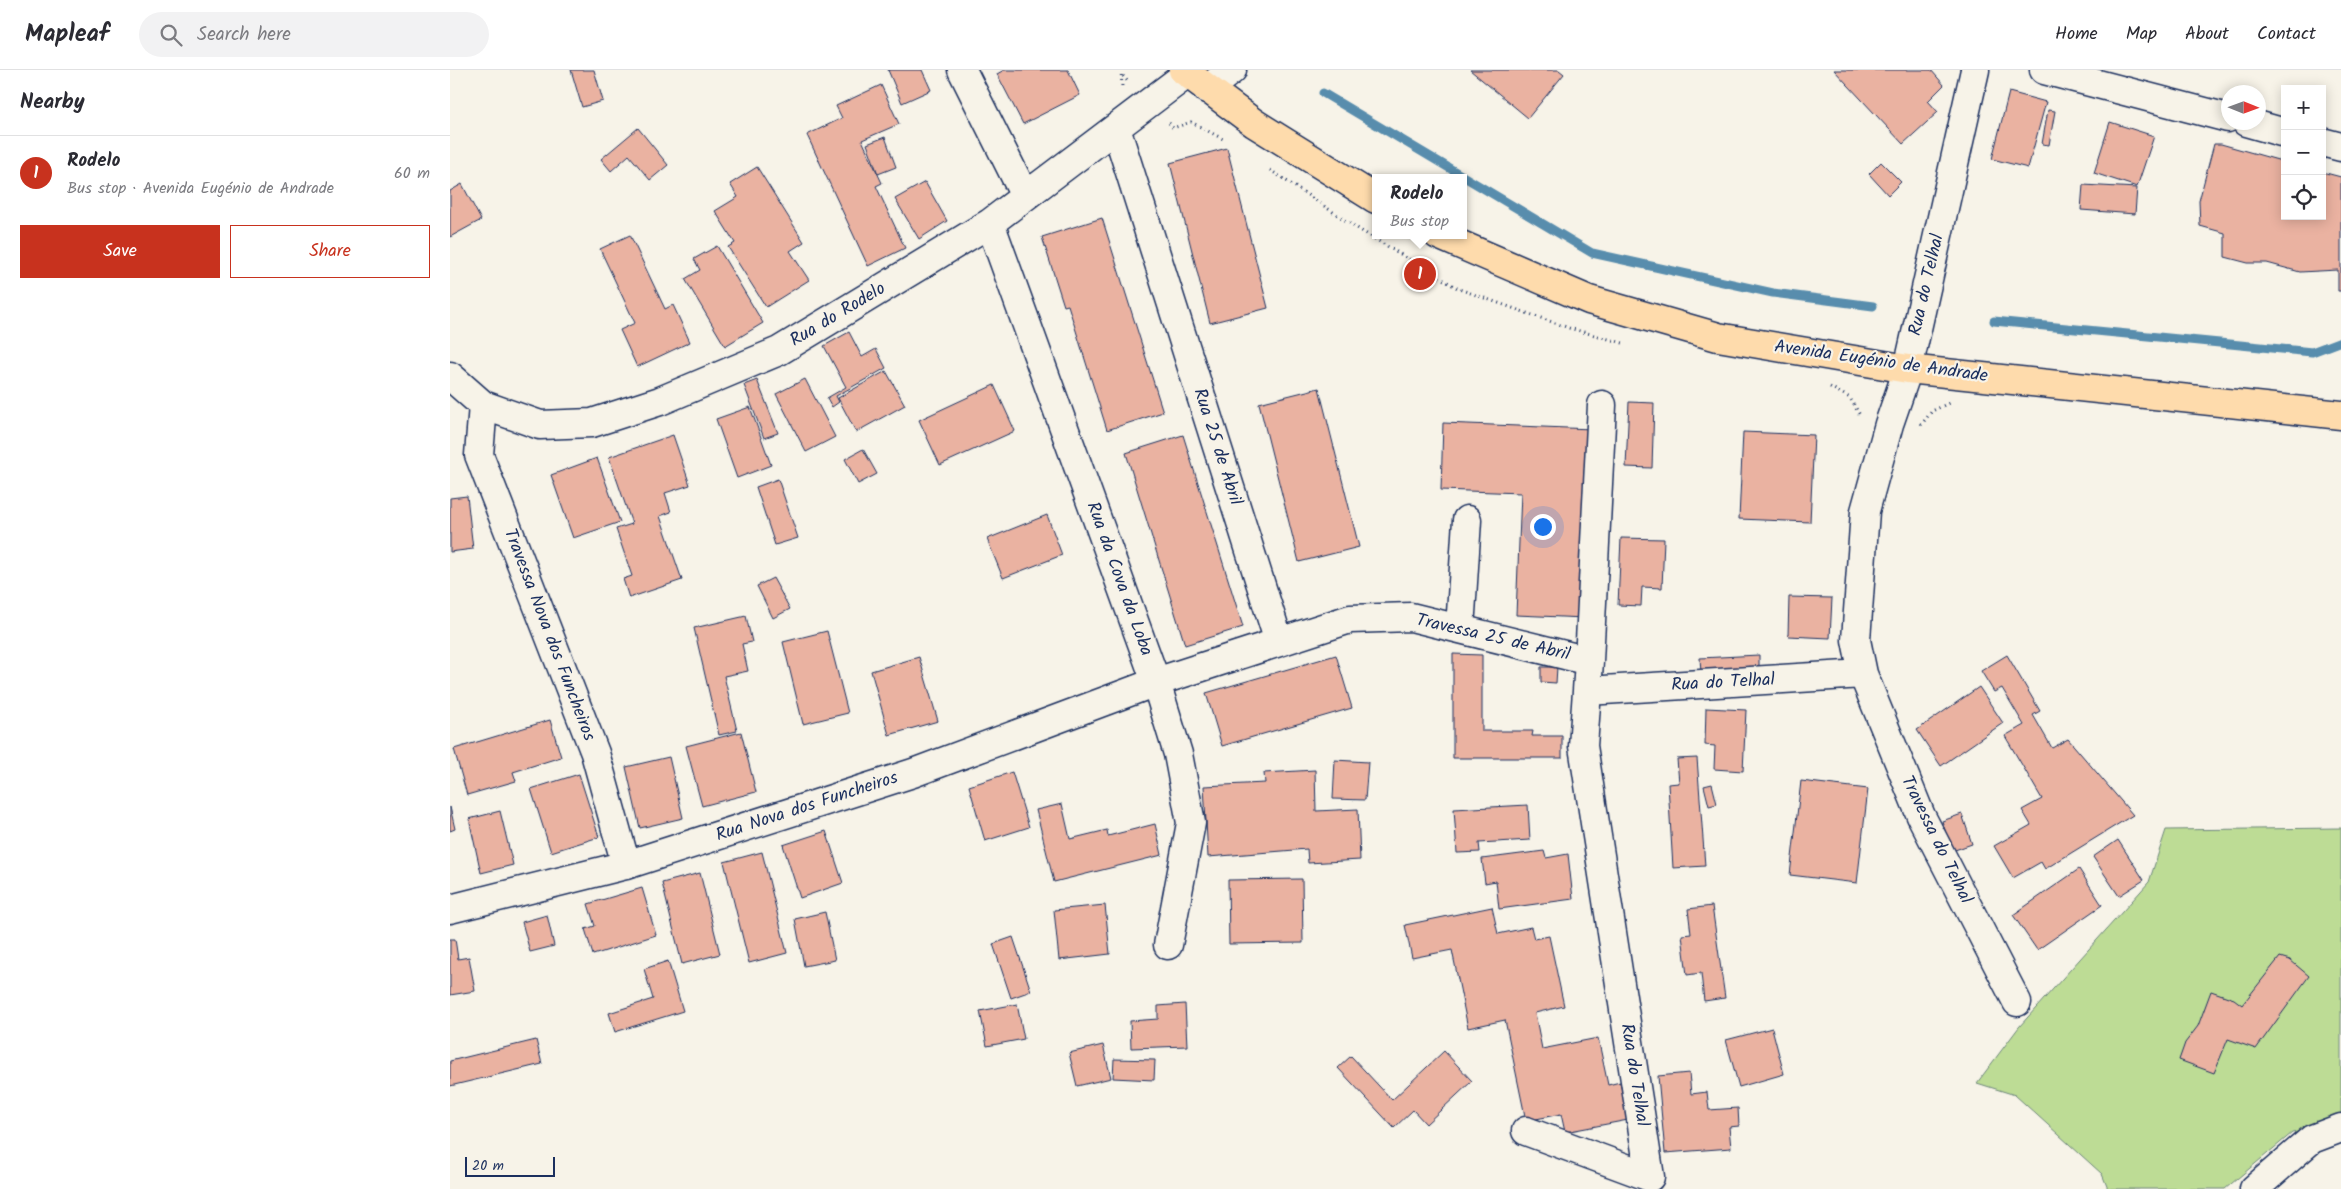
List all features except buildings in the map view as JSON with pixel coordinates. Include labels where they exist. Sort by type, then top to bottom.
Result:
[{"type":"main road","points":[[1192,78],[1254,123],[1372,197]]},
{"type":"main road","name":"Avenida Eugénio de Andrade","points":[[1447,239],[1589,300],[1718,337],[1908,369],[2341,415]]},
{"type":"street","points":[[962,70],[1025,196]]},
{"type":"street","name":"Rua do Rodelo","points":[[450,376],[483,405],[540,425],[592,423],[660,401],[779,351],[990,223],[1116,128],[1192,78],[1232,70]]},
{"type":"street","name":"Rua do Telhal","points":[[1526,1131],[1650,1177],[1583,746],[1586,691],[1863,674],[1856,640],[1865,510],[1889,424],[1908,369],[1975,70]]},
{"type":"street","points":[[2044,70],[2221,116]]},
{"type":"street","name":"Rua 25 de Abril","points":[[1116,128],[1279,642]]},
{"type":"street","points":[[2266,128],[2281,132]]},
{"type":"street","points":[[2326,143],[2341,147]]},
{"type":"street","name":"Rua da Cova da Loba","points":[[990,223],[1156,682],[1178,754],[1191,823],[1168,945]]},
{"type":"street","name":"Travessa Nova dos Funcheiros","points":[[483,405],[480,455],[595,753],[626,865]]},
{"type":"street","points":[[1589,661],[1602,405]]},
{"type":"street","points":[[1460,629],[1467,520]]},
{"type":"street","name":"Travessa 25 de Abril","points":[[1279,642],[1350,619],[1411,618],[1589,661],[1586,691]]},
{"type":"street","points":[[1156,682],[1279,642]]},
{"type":"street","name":"Travessa do Telhal","points":[[1863,674],[1921,816],[2017,1002]]},
{"type":"street","name":"Rua Nova dos Funcheiros","points":[[450,909],[626,865],[913,773],[1156,682]]},
{"type":"street","points":[[2254,1189],[2312,1139],[2341,1128]]},
{"type":"green space","points":[[2341,828],[2341,1124],[2292,1133],[2225,1189],[2108,1189],[2102,1174],[2015,1095],[1977,1083],[2019,1027],[2149,882],[2166,830]]},
{"type":"waterway","points":[[1323,93],[1459,174]]},
{"type":"waterway","points":[[1467,179],[1592,253],[1773,293],[1873,306]]},
{"type":"waterway","points":[[1994,321],[2312,352],[2341,341]]},
{"type":"place","name":"Rodelo","points":[[1420,274]]}]
